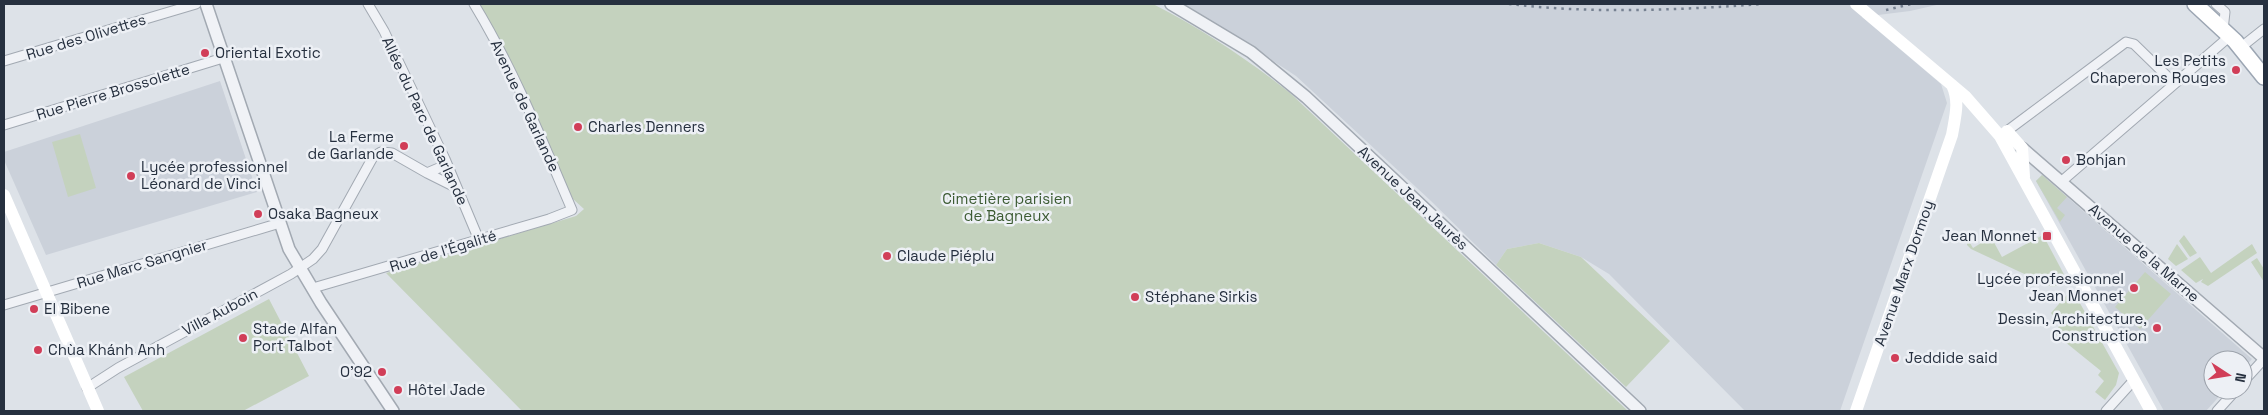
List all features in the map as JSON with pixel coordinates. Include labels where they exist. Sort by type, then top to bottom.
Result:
[{"type":"main road","points":[[1856,4],[1965,96],[2000,136],[2151,411]]},
{"type":"main road","points":[[2195,4],[2261,70]]},
{"type":"main road","name":"Avenue Marx Dormoy","points":[[1856,411],[1952,135],[1958,104],[1952,85]]},
{"type":"main road","name":"Avenue Marx Dormoy","points":[[1952,135],[1965,114],[1978,110]]},
{"type":"main road","points":[[2007,131],[2022,148],[2024,179]]},
{"type":"main road","points":[[4,195],[98,411]]},
{"type":"street","name":"Rue des Olivettes","points":[[4,61],[196,4]]},
{"type":"street","points":[[206,4],[289,249],[393,411]]},
{"type":"street","name":"Allée du Parc de Garlande","points":[[368,4],[384,31],[445,159],[479,240]]},
{"type":"street","name":"Avenue de Garlande","points":[[474,4],[509,72],[572,210]]},
{"type":"street","name":"Avenue Jean Jaurès","points":[[1171,4],[1251,52],[1306,97],[1640,411]]},
{"type":"street","points":[[2062,181],[2174,84],[2226,33],[2225,12],[2216,4]]},
{"type":"street","points":[[2240,48],[2264,29]]},
{"type":"street","points":[[2007,131],[2126,42],[2134,44],[2174,84]]},
{"type":"street","name":"Rue Pierre Brossolette","points":[[4,125],[223,58]]},
{"type":"street","name":"Avenue de la Marne","points":[[2022,148],[2264,358]]},
{"type":"street","name":"Villa Auboin","points":[[87,388],[118,368],[314,259],[322,250],[373,157],[380,152],[392,153],[457,188]]},
{"type":"street","points":[[427,173],[441,167],[445,159]]},
{"type":"street","name":"Rue de l'Égalité","points":[[313,288],[479,240],[572,210]]},
{"type":"street","name":"Rue Marc Sangnier","points":[[4,304],[280,223]]},
{"type":"street","points":[[2253,371],[2264,358]]},
{"type":"street","points":[[2106,411],[2134,380]]},
{"type":"street","points":[[2217,411],[2227,400]]},
{"type":"shaded area","points":[[1176,4],[1941,4],[1910,11],[1862,17],[1941,84],[1947,103],[1840,411],[1745,411],[1609,274],[1581,257],[1539,243],[1507,249],[1496,265],[1431,201],[1296,76],[1236,37]]},
{"type":"shaded area","name":"Lycée professionnel Léonard de Vinci","points":[[220,81],[257,192],[46,255],[4,160],[4,152]]},
{"type":"shaded area","name":"Lycée professionnel Jean Monnet","points":[[2042,175],[2242,350],[2203,350],[2203,400],[2216,400],[2206,411],[2164,411],[2036,181]]},
{"type":"green space","name":"Cimetière parisien de Bagneux","points":[[479,4],[1153,4],[1224,45],[1290,93],[1628,411],[522,411],[386,273],[576,216],[584,209],[573,199]]},
{"type":"green space","points":[[80,134],[96,188],[68,197],[52,142]]},
{"type":"green space","points":[[2042,175],[2067,197],[2057,208],[2065,215],[2060,222],[2036,181]]},
{"type":"green space","points":[[2043,235],[2068,282],[2052,287],[1971,249],[1967,245],[1967,238],[1973,248],[1991,237],[2002,257]]},
{"type":"green space","points":[[2184,235],[2197,253],[2190,257],[2179,241]]},
{"type":"green space","points":[[1539,243],[1581,257],[1670,341],[1626,387],[1496,265],[1507,249]]},
{"type":"green space","points":[[2177,244],[2188,259],[2176,266],[2168,259]]},
{"type":"green space","points":[[2252,244],[2257,253],[2208,286],[2201,282],[2203,279],[2196,283],[2181,270],[2200,257],[2211,273]]},
{"type":"green space","points":[[2257,258],[2264,269],[2264,282],[2251,262]]},
{"type":"green space","points":[[2145,272],[2171,294],[2140,329],[2115,307]]},
{"type":"green space","points":[[2072,289],[2119,373],[2116,385],[2105,400],[2095,392],[2104,381],[2098,375],[2101,371],[2054,333],[2060,325],[2051,313]]},
{"type":"green space","name":"Stade Alfan Port Talbot","points":[[269,299],[309,376],[243,411],[143,411],[124,377]]},
{"type":"railway","points":[[1509,4],[1604,10],[1699,8],[1763,4]]},
{"type":"railway","points":[[1886,10],[1911,4]]},
{"type":"place","name":"Oriental Exotic","points":[[205,53]]},
{"type":"place","name":"Les Petits Chaperons Rouges","points":[[2236,70]]},
{"type":"place","name":"Charles Denners","points":[[578,127]]},
{"type":"place","name":"La Ferme de Garlande","points":[[404,146]]},
{"type":"place","name":"Bohjan","points":[[2066,160]]},
{"type":"place","name":"Lycée professionnel Léonard de Vinci","points":[[131,176]]},
{"type":"place","name":"Osaka Bagneux","points":[[258,214]]},
{"type":"place","name":"Jean Monnet","points":[[2047,236]]},
{"type":"place","name":"Claude Piéplu","points":[[887,256]]},
{"type":"place","name":"Lycée professionnel Jean Monnet","points":[[2134,288]]},
{"type":"place","name":"Stéphane Sirkis","points":[[1135,297]]},
{"type":"place","name":"El Bibene","points":[[34,309]]},
{"type":"place","name":"Dessin, Architecture, Construction","points":[[2157,328]]},
{"type":"place","name":"Stade Alfan Port Talbot","points":[[243,338]]},
{"type":"place","name":"Chùa Khánh Anh","points":[[38,350]]},
{"type":"place","name":"Jeddide said","points":[[1895,358]]},
{"type":"place","name":"O'92","points":[[382,372]]},
{"type":"place","name":"Hôtel Jade","points":[[398,390]]}]
